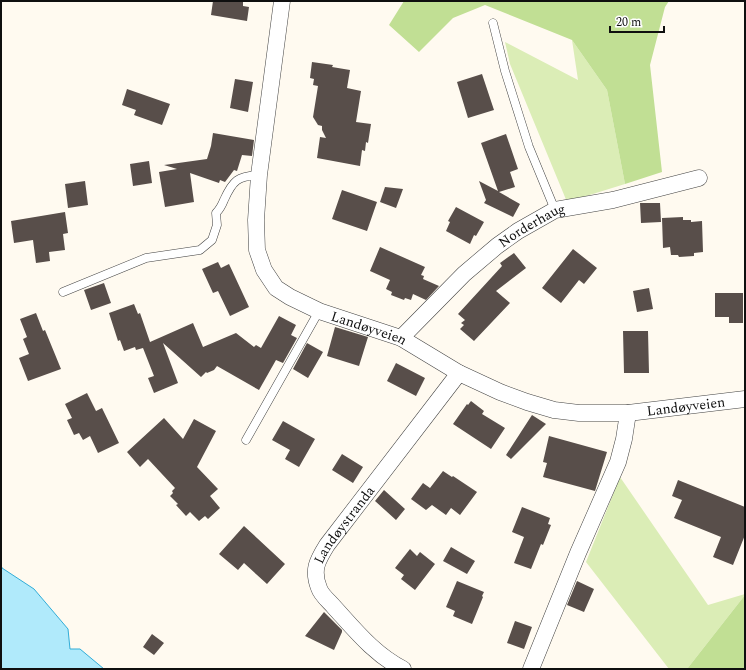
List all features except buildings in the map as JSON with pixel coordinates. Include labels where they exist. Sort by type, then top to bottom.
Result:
[{"type":"street","name":"Landøyveien","points":[[282,1],[259,175],[256,220],[257,250],[264,270],[276,288],[290,297],[319,311],[401,338],[459,373],[500,392],[554,410],[579,413],[628,413],[745,399]]},
{"type":"street","name":"Norderhaug","points":[[401,338],[464,274],[497,246],[518,231],[555,210],[613,200],[699,178]]},
{"type":"street","name":"Landøystranda","points":[[403,669],[390,663],[365,641],[319,590],[315,574],[317,562],[327,545],[459,373]]},
{"type":"street","points":[[531,669],[578,553],[618,462],[628,413]]},
{"type":"lane","points":[[493,23],[505,71],[529,147],[555,210]]},
{"type":"lane","points":[[63,292],[146,258],[200,250],[212,240],[217,225],[216,213],[220,209],[230,188],[241,177],[246,175],[259,175]]},
{"type":"lane","points":[[246,440],[319,311]]},
{"type":"green space","points":[[404,1],[669,1],[665,7],[650,65],[662,172],[625,184],[607,90],[572,40],[485,5],[453,18],[419,52],[389,25]]},
{"type":"green space","points":[[572,40],[607,90],[625,184],[567,202],[510,64],[505,42],[578,80]]},
{"type":"green space","points":[[620,477],[708,605],[745,594],[687,669],[669,669],[586,562]]},
{"type":"green space","points":[[745,595],[745,669],[687,669]]},
{"type":"water","points":[[1,565],[2,568],[34,589],[68,629],[70,649],[80,649],[104,669],[1,669]]}]
